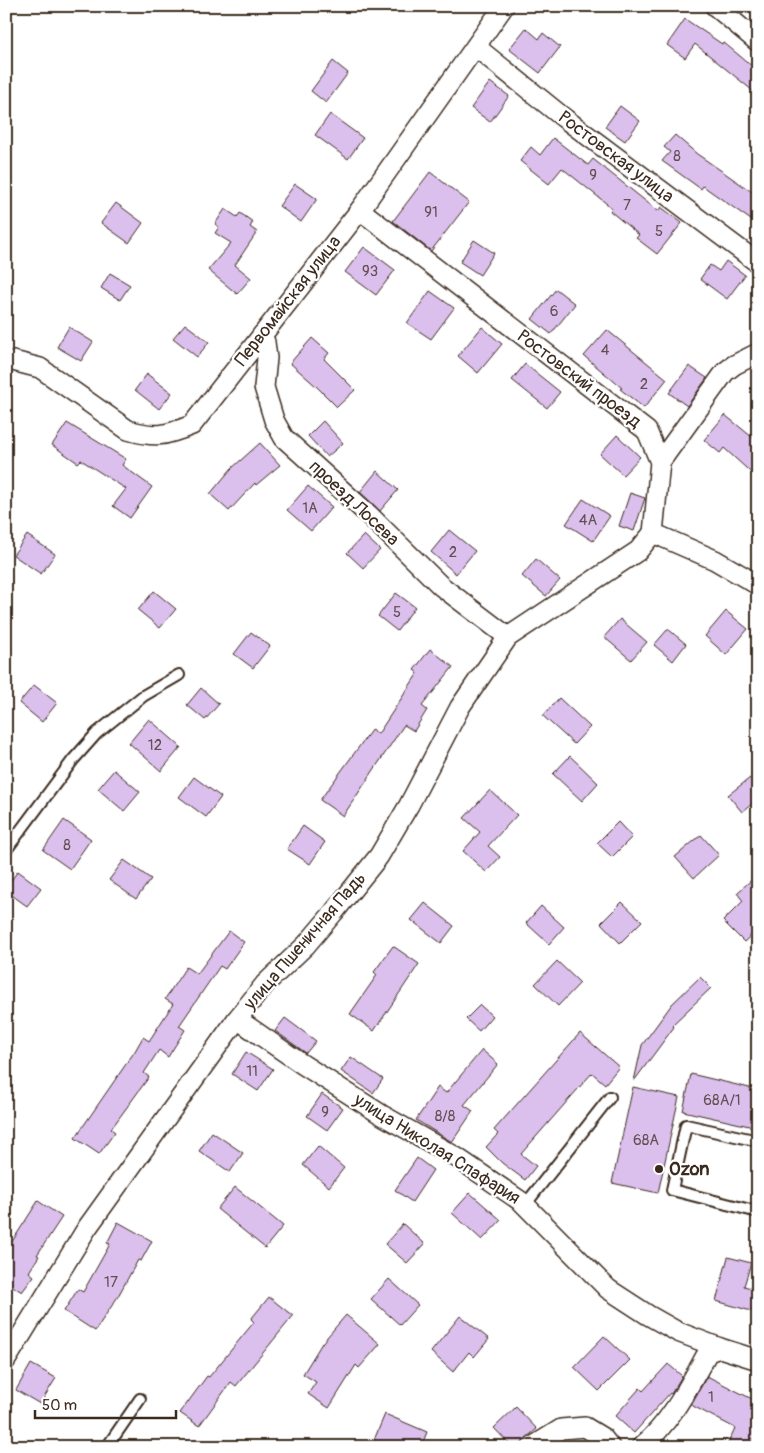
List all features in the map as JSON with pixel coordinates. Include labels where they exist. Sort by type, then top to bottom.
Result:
[{"type":"street","name":"Первомайская улица","points":[[6,362],[40,368],[128,430],[158,436],[192,425],[360,210],[504,6]]},
{"type":"street","points":[[715,6],[758,42]]},
{"type":"street","name":"Ростовская улица","points":[[476,47],[564,118],[758,263]]},
{"type":"street","name":"Ростовский проезд","points":[[360,210],[647,431],[660,462],[653,533]]},
{"type":"street","name":"проезд Лосева","points":[[262,335],[267,358],[264,386],[274,420],[284,438],[369,515],[441,586],[508,637]]},
{"type":"street","points":[[660,462],[725,372],[749,356],[758,353]]},
{"type":"street","points":[[653,533],[715,560],[758,585]]},
{"type":"street","name":"улица Пшеничная Падь","points":[[6,1360],[87,1228],[237,1018],[265,984],[306,945],[329,919],[378,856],[409,805],[460,706],[508,637],[638,551],[653,533]]},
{"type":"street","name":"улица Николая Спафария","points":[[237,1018],[302,1064],[382,1115],[456,1158],[526,1205],[608,1289],[678,1332],[758,1360]]},
{"type":"street","points":[[641,1447],[650,1439],[690,1387],[708,1352],[720,1348]]},
{"type":"street","points":[[532,1447],[561,1429],[584,1427],[604,1438],[610,1447]]},
{"type":"lane","points":[[6,850],[73,760],[97,733],[143,696],[179,675]]},
{"type":"lane","points":[[526,1205],[610,1097]]},
{"type":"lane","points":[[758,1141],[686,1125],[672,1190],[758,1212]]},
{"type":"lane","points":[[107,1447],[140,1399]]},
{"type":"building","points":[[685,19],[722,44],[723,42],[758,71],[758,95],[695,44],[685,58],[667,45]]},
{"type":"building","points":[[526,28],[539,39],[543,33],[560,47],[540,73],[509,49]]},
{"type":"building","points":[[333,61],[348,73],[326,103],[311,91]]},
{"type":"building","points":[[490,82],[509,96],[490,122],[471,108]]},
{"type":"building","points":[[620,106],[640,121],[625,141],[605,127]]},
{"type":"building","points":[[330,114],[363,138],[348,159],[315,135]]},
{"type":"building","points":[[675,135],[697,154],[758,196],[758,225],[703,186],[701,189],[662,161],[670,152],[664,147]]},
{"type":"building","points":[[553,138],[588,165],[593,159],[658,211],[661,207],[682,223],[657,254],[636,238],[639,235],[610,211],[612,208],[562,168],[549,184],[520,161],[531,147],[540,155]]},
{"type":"building","points":[[430,172],[469,202],[431,251],[393,221]]},
{"type":"building","points":[[295,184],[317,199],[301,222],[279,206]]},
{"type":"building","points":[[116,203],[143,223],[129,243],[101,223]]},
{"type":"building","points":[[225,209],[237,217],[240,213],[253,222],[250,227],[257,232],[235,265],[251,278],[237,294],[208,270],[231,243],[215,233],[219,227],[215,224]]},
{"type":"building","points":[[474,240],[494,253],[480,275],[460,262]]},
{"type":"building","points":[[364,247],[395,270],[376,295],[345,272]]},
{"type":"building","points":[[726,261],[745,275],[727,299],[700,279],[710,265],[719,271]]},
{"type":"building","points":[[110,273],[130,285],[120,300],[101,288]]},
{"type":"building","points":[[556,289],[575,304],[551,334],[532,319]]},
{"type":"building","points":[[430,291],[454,308],[431,339],[407,323]]},
{"type":"building","points":[[185,324],[209,342],[197,357],[173,338]]},
{"type":"building","points":[[69,327],[93,342],[81,361],[57,347]]},
{"type":"building","points":[[482,327],[502,344],[478,373],[458,356]]},
{"type":"building","points":[[607,330],[667,379],[644,408],[584,356]]},
{"type":"building","points":[[312,338],[329,353],[324,359],[355,390],[337,407],[290,363]]},
{"type":"building","points":[[525,364],[560,392],[547,408],[512,380]]},
{"type":"building","points":[[689,366],[707,378],[687,406],[669,393]]},
{"type":"building","points":[[147,374],[172,393],[159,409],[135,390]]},
{"type":"building","points":[[725,415],[758,442],[758,479],[724,448],[720,453],[704,440]]},
{"type":"building","points":[[323,421],[343,443],[327,457],[308,436]]},
{"type":"building","points":[[67,423],[126,459],[122,465],[152,487],[130,518],[113,506],[126,489],[81,460],[78,463],[52,445]]},
{"type":"building","points":[[617,435],[640,457],[623,475],[600,454]]},
{"type":"building","points":[[260,443],[280,465],[256,485],[255,483],[229,511],[210,494],[231,469]]},
{"type":"building","points":[[377,471],[398,490],[380,511],[360,492]]},
{"type":"building","points":[[308,486],[332,507],[311,531],[287,510]]},
{"type":"building","points":[[630,493],[645,498],[634,531],[619,526]]},
{"type":"building","points":[[583,499],[610,516],[593,541],[566,524]]},
{"type":"building","points":[[449,530],[475,551],[456,574],[431,552]]},
{"type":"building","points":[[27,535],[55,554],[41,574],[13,555]]},
{"type":"building","points":[[364,535],[380,550],[363,568],[347,553]]},
{"type":"building","points":[[536,559],[560,580],[546,596],[522,576]]},
{"type":"building","points":[[154,591],[176,609],[160,628],[138,610]]},
{"type":"building","points":[[396,593],[415,607],[397,631],[378,616]]},
{"type":"building","points":[[726,611],[748,629],[726,655],[705,636]]},
{"type":"building","points":[[620,619],[647,642],[631,660],[604,637]]},
{"type":"building","points":[[668,629],[686,644],[673,661],[654,645]]},
{"type":"building","points":[[251,632],[270,646],[253,668],[234,654]]},
{"type":"building","points":[[430,649],[453,667],[422,706],[427,710],[414,731],[404,725],[343,816],[320,800],[372,729],[378,734],[418,673],[414,670]]},
{"type":"building","points":[[34,685],[57,703],[42,722],[19,703]]},
{"type":"building","points":[[201,688],[219,704],[205,720],[187,705]]},
{"type":"building","points":[[559,698],[590,727],[574,744],[543,716]]},
{"type":"building","points":[[149,719],[181,747],[161,771],[129,743]]},
{"type":"building","points":[[570,756],[598,783],[582,801],[553,774]]},
{"type":"building","points":[[114,770],[140,792],[124,811],[98,789]]},
{"type":"building","points":[[194,777],[221,797],[206,817],[179,797]]},
{"type":"building","points":[[750,778],[758,787],[758,799],[742,812],[728,795]]},
{"type":"building","points":[[490,790],[517,815],[488,846],[500,857],[486,872],[463,851],[480,832],[464,818]]},
{"type":"building","points":[[64,820],[91,839],[70,869],[43,850]]},
{"type":"building","points":[[618,822],[632,837],[612,857],[597,843]]},
{"type":"building","points":[[303,826],[325,842],[310,864],[287,849]]},
{"type":"building","points":[[701,835],[719,855],[694,878],[675,857]]},
{"type":"building","points":[[124,860],[151,879],[136,899],[109,880]]},
{"type":"building","points":[[18,871],[41,888],[27,906],[6,891],[6,887]]},
{"type":"building","points":[[758,874],[758,929],[744,942],[723,921],[743,901],[737,893]]},
{"type":"building","points":[[622,902],[642,921],[620,943],[601,923]]},
{"type":"building","points":[[425,903],[454,926],[441,943],[411,920]]},
{"type":"building","points":[[541,906],[564,927],[549,944],[526,923]]},
{"type":"building","points":[[229,931],[244,942],[225,969],[220,966],[179,1026],[185,1030],[168,1057],[159,1050],[144,1073],[149,1077],[111,1129],[115,1132],[99,1154],[75,1138],[143,1037],[149,1041],[173,1004],[165,999],[186,967],[197,974]]},
{"type":"building","points":[[393,946],[419,964],[374,1031],[350,1014],[377,975],[374,972]]},
{"type":"building","points":[[557,961],[580,983],[558,1006],[535,984]]},
{"type":"building","points":[[700,977],[711,988],[672,1025],[674,1027],[634,1081],[642,1045],[672,1004]]},
{"type":"building","points":[[480,1005],[492,1016],[479,1031],[466,1019]]},
{"type":"building","points":[[285,1018],[316,1041],[306,1053],[275,1031]]},
{"type":"building","points":[[580,1033],[619,1067],[605,1084],[592,1073],[521,1154],[536,1166],[525,1180],[502,1163],[486,1147],[498,1134],[494,1130]]},
{"type":"building","points":[[482,1050],[498,1064],[464,1105],[473,1111],[452,1142],[416,1120],[438,1087],[446,1093]]},
{"type":"building","points":[[246,1052],[273,1069],[258,1091],[232,1074]]},
{"type":"building","points":[[351,1057],[383,1079],[373,1093],[341,1071]]},
{"type":"building","points":[[691,1074],[758,1090],[758,1128],[683,1111]]},
{"type":"building","points":[[633,1087],[679,1097],[658,1193],[612,1183]]},
{"type":"building","points":[[322,1094],[343,1108],[327,1130],[307,1116]]},
{"type":"building","points":[[212,1132],[243,1153],[230,1172],[199,1151]]},
{"type":"building","points":[[318,1146],[344,1168],[329,1187],[303,1165]]},
{"type":"building","points":[[417,1158],[433,1170],[412,1202],[395,1190]]},
{"type":"building","points":[[235,1187],[283,1226],[265,1248],[217,1209]]},
{"type":"building","points":[[470,1193],[501,1220],[482,1240],[452,1213]]},
{"type":"building","points":[[38,1201],[62,1217],[37,1255],[39,1256],[29,1272],[34,1276],[22,1292],[6,1282],[6,1251]]},
{"type":"building","points":[[118,1222],[152,1241],[141,1261],[138,1260],[117,1298],[95,1331],[64,1311],[78,1289],[83,1292],[110,1244],[107,1243]]},
{"type":"building","points":[[403,1224],[425,1244],[407,1263],[385,1244]]},
{"type":"building","points":[[728,1257],[751,1263],[744,1286],[758,1290],[758,1313],[716,1301]]},
{"type":"building","points":[[389,1279],[418,1305],[400,1325],[371,1299]]},
{"type":"building","points":[[269,1297],[293,1316],[236,1386],[231,1382],[199,1426],[180,1413],[207,1376],[209,1377],[254,1322],[251,1319]]},
{"type":"building","points":[[346,1315],[380,1344],[359,1368],[356,1365],[329,1408],[308,1394],[316,1382],[303,1374],[322,1343]]},
{"type":"building","points":[[460,1316],[489,1339],[474,1357],[469,1352],[453,1372],[431,1352]]},
{"type":"building","points":[[604,1336],[630,1360],[599,1391],[574,1367]]},
{"type":"building","points":[[31,1364],[56,1378],[40,1404],[16,1390]]},
{"type":"building","points":[[668,1364],[682,1376],[671,1394],[634,1433],[615,1416],[640,1388],[643,1391]]},
{"type":"building","points":[[707,1376],[758,1402],[758,1447],[726,1447],[735,1428],[691,1405]]},
{"type":"building","points":[[516,1407],[537,1429],[519,1447],[512,1447],[494,1428]]},
{"type":"building","points":[[385,1414],[427,1432],[421,1447],[371,1447]]},
{"type":"place","name":"Ozon","points":[[659,1169]]}]
